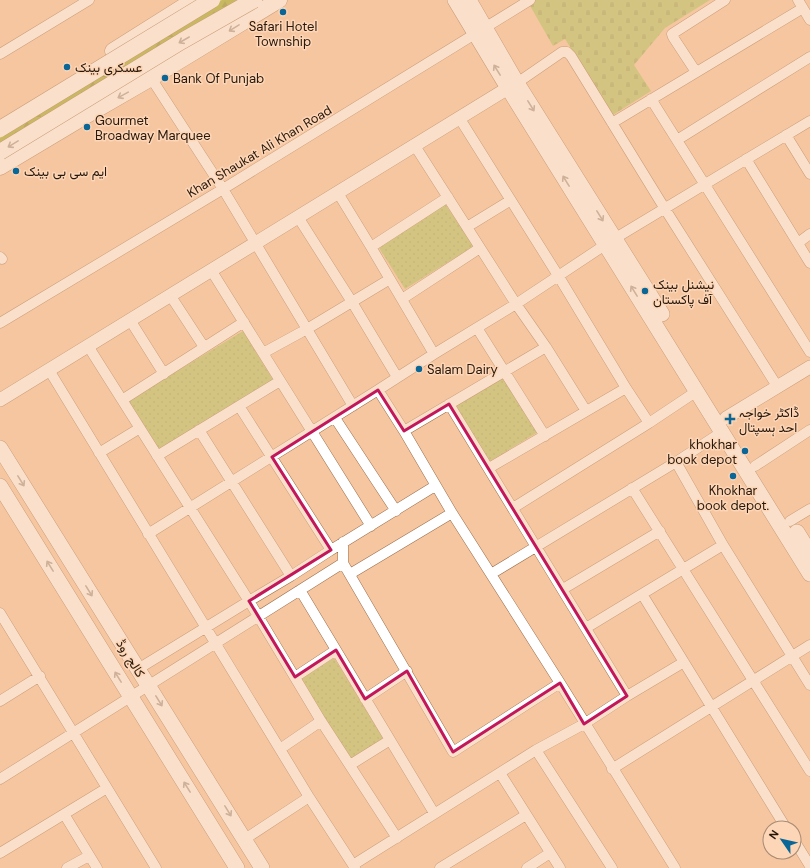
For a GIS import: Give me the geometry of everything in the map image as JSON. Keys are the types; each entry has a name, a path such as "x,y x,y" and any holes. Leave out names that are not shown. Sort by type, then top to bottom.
{"main road":[{"path":"0,129 212,0"},
{"path":"0,152 182,41 254,0"},
{"path":"0,167 152,78 279,0"},
{"path":"455,0 480,31 724,425 810,574"},
{"path":"468,0 480,31"},
{"path":"0,122 188,2"},
{"path":"55,88 49,102 53,112 60,116 82,118"},
{"path":"20,110 33,116 39,123 38,132 32,147"},
{"path":"610,242 697,391 755,466 810,553"},
{"name":"کالج روڈ","path":"0,448 262,868"},
{"name":"کالج روڈ","path":"0,486 237,868"}],"street":[{"path":"0,54 89,0"},
{"name":"Khan Shaukat Ali Khan Road","path":"0,323 223,189 530,0"},
{"path":"696,72 672,34 725,0"},
{"path":"612,123 696,72 801,4 810,20"},
{"path":"0,400 460,119 513,86 562,52 567,52 571,56 664,209 777,386"},
{"path":"677,140 810,57"},
{"path":"152,78 223,189 254,244 353,406"},
{"path":"651,99 810,352"},
{"path":"460,119 649,423"},
{"path":"148,534 559,277 610,242 810,121"},
{"path":"786,135 810,174"},
{"path":"415,146 586,411"},
{"path":"746,159 810,263"},
{"path":"338,193 434,354"},
{"path":"371,247 448,197"},
{"path":"467,227 511,200"},
{"path":"298,217 397,377"},
{"path":"798,243 810,234"},
{"path":"402,299 480,248"},
{"path":"211,270 371,526"},
{"path":"263,353 390,279"},
{"path":"170,295 204,347"},
{"path":"130,320 164,374"},
{"path":"122,400 244,322"},
{"path":"477,328 545,436"},
{"path":"88,346 249,601 321,721 397,838"},
{"path":"404,431 546,347"},
{"path":"491,574 676,462 777,386 810,367"},
{"path":"49,370 309,797 354,866 434,813 536,750 584,724 684,662"},
{"path":"157,456 280,380"},
{"path":"489,468 626,388"},
{"path":"378,390 404,431 435,486 675,868"},
{"path":"513,508 649,423 697,391"},
{"path":"450,404 627,696"},
{"path":"239,406 331,550"},
{"path":"335,418 396,511"},
{"path":"99,453 140,428"},
{"path":"199,430 291,576"},
{"path":"755,466 810,430"},
{"path":"676,462 723,545 810,685"},
{"path":"138,669 435,486"},
{"path":"632,488 810,771"},
{"path":"790,521 810,509"},
{"path":"350,574 452,513"},
{"path":"563,589 660,531"},
{"path":"343,542 343,563 453,752 560,683"},
{"path":"586,628 723,545"},
{"path":"0,779 343,563"},
{"path":"300,590 434,813"},
{"path":"642,594 781,820"},
{"path":"0,613 40,676 73,733 156,868"},
{"path":"612,769 710,706 810,645"},
{"path":"295,677 336,650"},
{"path":"365,699 407,672"},
{"path":"0,701 40,676"},
{"path":"280,749 321,721"},
{"path":"350,765 390,740"},
{"path":"536,750 612,868"},
{"path":"500,773 560,868"},
{"path":"0,853 107,788"},
{"path":"245,839 309,797"},
{"path":"64,814 97,868"},
{"path":"440,868 526,815"},
{"path":"527,868 550,853"},
{"path":"802,853 809,864"},
{"path":"67,868 89,856"}],"highlighted area":[{"path":"378,390 404,431 449,404 627,696 584,724 560,683 453,752 407,671 365,699 336,650 295,677 249,601 331,550 272,457"}],"green space":[{"path":"222,0 248,0 0,152 0,138"},
{"path":"535,0 710,0 665,28 634,65 651,91 613,115 565,39 553,46 529,4"},
{"path":"445,204 474,246 405,289 379,248"},
{"path":"243,331 273,380 158,450 128,401"},
{"path":"502,374 538,432 487,463 452,405"},
{"path":"334,658 384,739 349,760 299,680"}],"place":[{"name":"Safari Hotel Township","path":"283,12"},
{"name":"عسکری بینک","path":"67,67"},
{"name":"Bank Of Punjab","path":"165,78"},
{"name":"Gourmet Broadway Marquee","path":"87,127"},
{"name":"ایم سی بی بینک","path":"16,171"},
{"name":"نیشنل بینک آف پاکستان","path":"645,291"},
{"name":"Salam Dairy","path":"419,369"},
{"name":"ڈاکٹر خواجہ احد ہسپتال","path":"730,419"},
{"name":"khokhar book depot","path":"745,451"},
{"name":"Khokhar book depot.","path":"733,476"}]}
